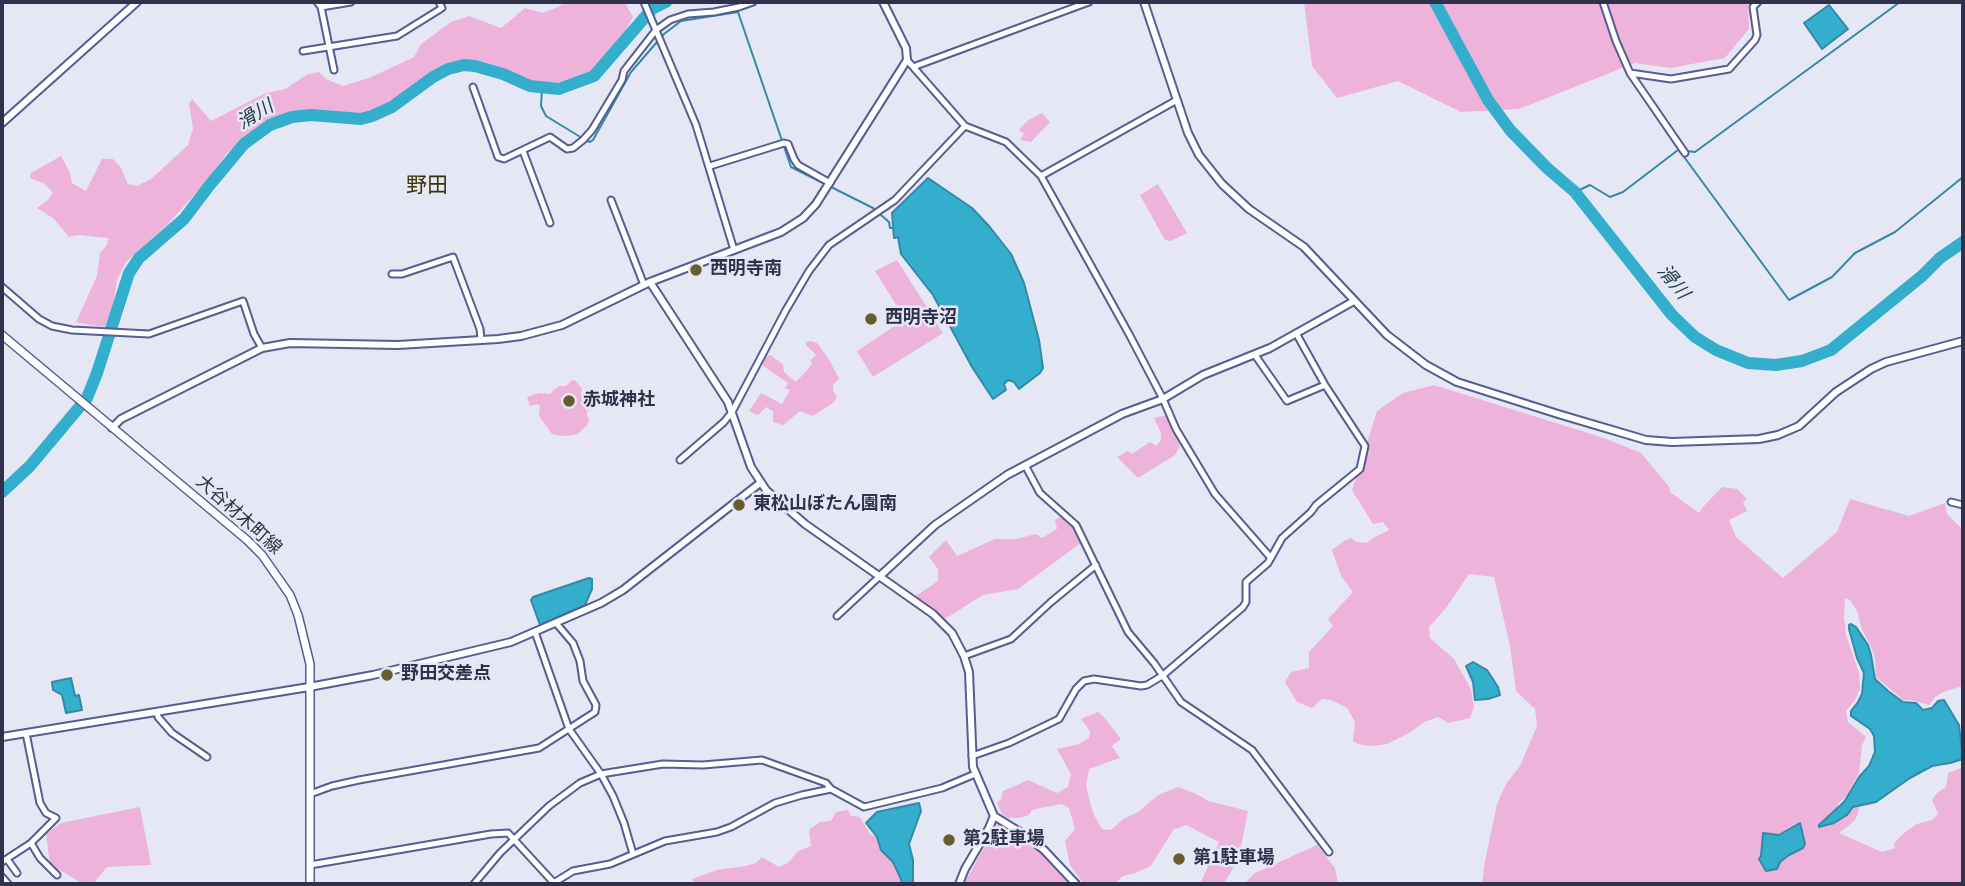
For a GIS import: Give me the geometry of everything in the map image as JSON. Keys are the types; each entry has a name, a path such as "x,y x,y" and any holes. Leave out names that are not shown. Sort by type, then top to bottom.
{"main road":[{"name":"大谷材木町線","path":"2,335 247,540 262,555 290,595 308,655 310,884"}],"street":[{"path":"2,123 136,2"},
{"path":"334,70 319,5 351,2"},
{"path":"303,51 397,36 442,8 439,2"},
{"path":"643,2 689,107 710,166 734,250"},
{"path":"473,88 498,157 504,159 550,137 567,149 573,148 597,122 622,80 624,71 655,28 688,14 752,2"},
{"path":"113,428 121,419 262,348 289,343 398,345 521,336 562,325 647,284 794,225 809,212 830,183 907,60 906,48 883,2"},
{"path":"914,66 1089,2"},
{"path":"1144,2 1188,133 1199,155 1249,209 1304,247 1387,335 1415,357 1457,382 1632,437 1672,442 1759,439 1779,435 1807,421 1836,392 1871,369 1886,362 1963,341"},
{"path":"1603,2 1630,74 1685,153"},
{"path":"1630,74 1671,79 1729,69 1755,40 1757,35 1753,7 1758,2"},
{"path":"907,60 965,126 1006,142 1041,176 1129,334 1176,429 1216,494 1271,558"},
{"path":"1041,176 1177,100"},
{"path":"681,460 732,412 786,310 809,271 829,245 895,200 965,126"},
{"path":"710,166 784,143 788,145 798,165 830,183"},
{"path":"523,150 550,223"},
{"path":"611,200 647,284 722,393 761,483 804,524 933,614 952,633 969,672 975,774 994,816 1044,850 1076,884"},
{"path":"392,274 402,274 453,257 480,329 481,340"},
{"path":"2,286 46,324 57,328 149,334 243,301 254,334 262,348"},
{"path":"837,617 935,525 1007,475 1122,414 1163,398 1203,375 1255,355 1354,301"},
{"path":"972,756 1009,743 1059,719 1076,688 1084,681 1094,679 1141,686 1163,676 1243,607 1246,602 1247,582 1268,564 1282,538 1316,505 1360,470 1365,446 1325,385 1296,333"},
{"path":"1255,355 1287,401 1325,385"},
{"path":"1025,465 1040,494 1076,525 1128,632 1181,702 1252,750 1329,852"},
{"path":"2,737 309,687 511,642 601,603 623,590 761,483"},
{"path":"1951,502 1963,505"},
{"path":"964,656 1011,639 1096,565"},
{"path":"310,794 345,783 539,748 595,712 597,708 583,681 580,661 573,643 556,623"},
{"path":"535,632 569,729 613,796 633,854"},
{"path":"158,712 158,716 172,733 207,757"},
{"path":"17,873 4,860 31,843 56,818 46,813 40,803 26,733"},
{"path":"474,884 513,840 557,800 580,783 601,774 663,764 703,765 762,760 826,783 831,789 859,805 868,806 942,788 975,774"},
{"path":"310,865 508,833 553,883 573,870 610,864 665,841 717,832 775,803 802,794 831,789"},
{"path":"959,884 994,816"},
{"path":"31,843 40,858 57,875"},
{"path":"2,877 8,884"}],"shaded area":[{"path":"564,2 627,2 633,17 621,39 591,71 560,83 539,83 491,66 455,62 444,64 383,107 363,115 297,111 260,127 226,154 212,175 168,224 126,262 117,280 108,327 76,322 97,276 100,253 107,245 108,238 78,235 69,237 53,218 37,208 53,193 45,184 30,178 31,173 61,156 72,183 86,191 102,159 113,159 120,166 128,184 137,186 151,179 188,145 193,129 189,104 192,99 211,121 266,93 285,89 308,74 319,72 326,79 343,86 369,78 414,57 421,44 451,22 469,16 501,28 525,8 543,13"},
{"path":"1304,2 1748,2 1749,29 1725,58 1670,68 1635,63 1519,109 1461,112 1398,81 1337,98 1312,66"},
{"path":"1042,113 1050,122 1031,142 1020,140 1024,134 1019,130 1027,121"},
{"path":"1158,184 1187,233 1171,241 1165,240 1140,195"},
{"path":"897,260 943,333 873,377 857,351 905,319 875,271"},
{"path":"806,342 817,343 839,379 833,385 837,397 833,403 813,416 800,411 783,425 773,422 773,411 766,407 758,415 749,411 761,393 782,404 790,390 785,388 788,383 762,365 765,357 770,355 783,364 784,372 796,382 809,368 812,363 810,361 816,355 806,345"},
{"path":"572,380 582,389 581,393 591,407 587,412 588,424 578,434 552,434 539,416 540,406 530,406 527,397 539,393 550,394"},
{"path":"1434,385 1604,438 1641,453 1670,488 1670,492 1699,513 1722,487 1737,489 1747,499 1743,502 1747,511 1729,520 1736,537 1783,578 1837,532 1850,499 1909,516 1945,503 1947,514 1963,530 1963,686 1943,692 1929,705 1903,700 1876,677 1875,658 1870,644 1862,630 1857,611 1850,600 1845,598 1846,635 1859,673 1860,689 1846,711 1848,722 1866,737 1862,745 1859,773 1846,796 1838,804 1838,821 1859,807 1854,821 1839,833 1882,852 1895,848 1894,843 1905,832 1917,824 1932,820 1938,814 1932,800 1946,787 1948,773 1961,768 1963,884 1482,884 1497,804 1506,784 1520,766 1537,726 1535,709 1516,691 1510,646 1494,577 1469,574 1446,608 1429,627 1430,638 1454,659 1471,689 1474,707 1470,718 1448,723 1438,717 1424,722 1387,744 1358,744 1353,741 1355,722 1347,708 1331,700 1322,699 1312,708 1297,702 1285,682 1291,672 1309,668 1309,652 1333,626 1328,619 1353,592 1341,576 1332,550 1351,538 1356,542 1367,543 1389,530 1383,522 1373,524 1352,490 1377,411 1403,393"},
{"path":"1167,415 1180,446 1175,455 1138,478 1117,457 1128,451 1132,454 1150,442 1156,446 1161,440 1161,433 1154,418"},
{"path":"1061,516 1071,523 1081,543 1018,589 983,595 945,619 916,596 938,581 938,569 929,557 946,540 957,556 995,539 1016,539 1036,534 1042,538 1057,529 1055,520"},
{"path":"1098,712 1121,739 1112,746 1120,758 1089,769 1086,785 1094,815 1102,829 1111,830 1158,795 1178,787 1209,801 1248,811 1239,857 1224,884 1200,884 1219,842 1186,825 1173,830 1151,866 1123,876 1114,884 1084,884 1070,865 1065,841 1075,829 1069,808 1062,804 1040,808 1019,818 1008,818 1002,814 997,803 1003,791 1028,780 1057,793 1068,787 1071,774 1057,749 1079,744 1089,738 1090,731 1081,719"},
{"path":"140,807 151,865 107,867 93,884 83,884 50,864 46,834 61,823"},
{"path":"848,810 851,816 860,817 870,834 877,837 881,850 893,862 902,884 694,884 692,879 717,870 756,863 762,857 779,867 788,863 798,851 811,846 809,830 820,822 831,821 836,812"},
{"path":"999,823 1050,859 1072,884 964,884"},
{"path":"1317,845 1335,868 1338,884 1244,884 1255,873"}],"water":[{"path":"1829,5 1848,29 1822,49 1804,23"},
{"name":"西明寺沼","path":"928,178 972,208 989,226 1011,254 1024,283 1039,340 1043,368 1019,389 1014,382 1008,380 1004,384 1006,390 993,399 972,367 933,295 901,254 898,237 894,238 892,213"},
{"path":"592,579 592,589 585,605 540,625 531,600 533,597"},
{"path":"1851,624 1868,645 1875,679 1888,691 1903,702 1916,703 1923,710 1944,700 1959,725 1963,759 1932,766 1876,802 1853,807 1847,815 1834,823 1819,827 1844,802 1869,766 1875,752 1874,736 1870,729 1851,716 1851,711 1862,694 1864,673 1849,629"},
{"path":"1473,662 1487,670 1500,695 1475,700 1473,682 1466,666"},
{"path":"71,678 82,710 66,713 62,695 53,690 52,682"},
{"path":"919,803 921,811 909,844 913,860 913,884 902,884 893,862 881,850 877,837 866,823 877,812"},
{"path":"1800,823 1805,844 1803,848 1780,862 1777,869 1766,871 1759,859 1763,833 1779,835"}],"waterway":[{"name":"滑川","path":"2,492 30,466 87,398 129,273 139,258 184,219 244,144 270,125 292,117 311,115 361,119 372,116 392,107 433,77 464,65 503,74 530,86 559,89 594,76 652,9 666,2"},
{"name":"滑川","path":"1435,2 1488,100 1510,130 1575,192 1672,315 1695,337 1716,350 1748,363 1776,365 1802,361 1831,350 1922,276 1940,258 1963,242"},
{"path":"1687,151 1695,152 1900,2"},
{"path":"587,141 593,140 631,72 664,34 681,21 738,12 791,167 873,208 889,222 890,228 893,228"},
{"path":"542,88 541,106 546,116 582,138"},
{"path":"1575,192 1590,185 1610,197 1623,192 1678,150"},
{"path":"1679,150 1789,300 1832,277 1855,253 1895,232 1963,177"}],"place":[{"name":"西明寺南","path":"696,270"},
{"name":"西明寺沼","path":"871,319"},
{"name":"赤城神社","path":"569,401"},
{"name":"東松山ぼたん園南","path":"739,505"},
{"name":"野田交差点","path":"387,675"},
{"name":"第2駐車場","path":"949,840"},
{"name":"第1駐車場","path":"1179,859"}],"district":[{"name":"野田","path":"427,187"}]}
